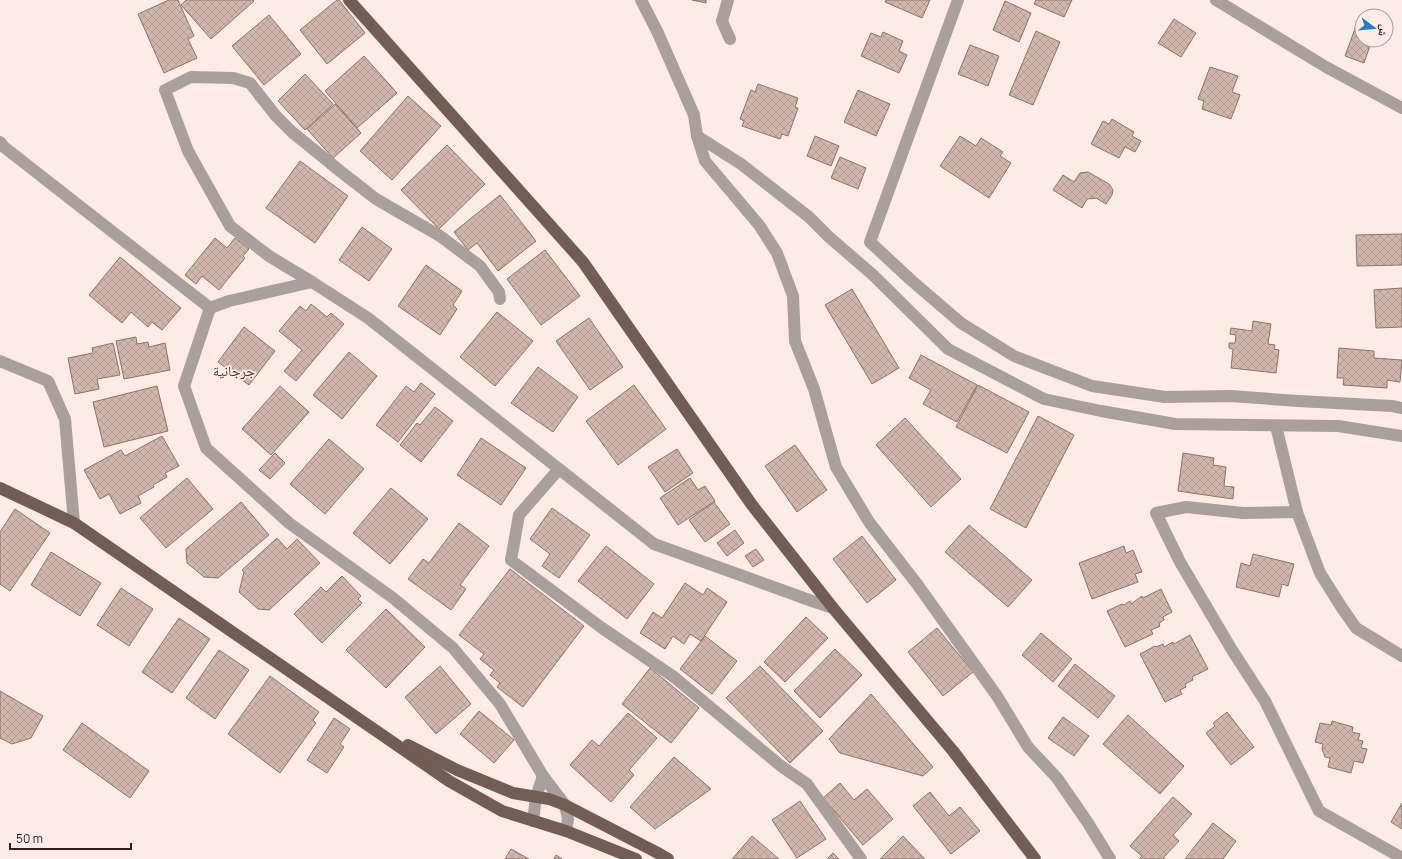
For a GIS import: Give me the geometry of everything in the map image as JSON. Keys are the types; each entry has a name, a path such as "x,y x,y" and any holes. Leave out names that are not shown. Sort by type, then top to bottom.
{"main road":[{"path":"349,0 583,262 752,505 833,608 953,752 1035,859"},
{"path":"0,488 74,523 449,781 502,811 566,831 636,859"},
{"path":"366,724 457,770 513,793 536,797 565,805 668,859"}],"street":[{"path":"641,0 657,31 694,115 697,136 705,161 759,225 777,253 793,296 795,342 814,389 836,467 869,522 997,696 1028,747 1057,778 1088,823 1110,859"},
{"path":"728,0 722,21 730,39"},
{"path":"958,0 870,242 912,282 961,323 1014,356 1092,386 1165,397 1231,396 1392,406 1402,408"},
{"path":"1216,0 1326,67 1402,108"},
{"path":"500,299 499,292 480,266 440,236 376,199 340,171 292,132 276,116 250,83 233,78 191,77 165,90 188,151 230,226 269,256 368,318 654,544 833,608"},
{"path":"697,136 741,164 809,217 873,276 948,349 1044,399 1175,424 1338,426 1402,436"},
{"path":"0,142 4,147 210,308"},
{"path":"210,308 229,301 312,282"},
{"path":"210,308 184,386 206,448 289,523 393,598 453,648 500,704 543,776 565,805 568,818 566,831"},
{"path":"0,361 48,381 65,419 74,523"},
{"path":"1276,426 1297,512 1320,573 1356,628 1402,656"},
{"path":"559,469 519,515 511,560 602,628 674,677 781,766 807,784 861,859"},
{"path":"1297,512 1243,513 1186,507 1156,513 1180,562 1232,650 1265,701 1319,810 1402,858"},
{"path":"533,821 536,797 543,776"}],"building":[{"path":"169,0 178,0 194,36 188,39 197,58 164,73 138,14"},
{"path":"186,0 254,1 211,39 181,5"},
{"path":"337,0 339,0 365,33 327,64 300,30"},
{"path":"692,0 706,0 706,3"},
{"path":"886,0 930,0 922,18 885,2"},
{"path":"1036,0 1072,0 1064,17 1034,4"},
{"path":"1005,1 1031,13 1019,42 993,30"},
{"path":"269,15 301,54 264,85 232,46"},
{"path":"1174,19 1196,33 1181,57 1158,43"},
{"path":"1036,31 1060,42 1033,105 1009,95"},
{"path":"1354,31 1354,48 1369,48 1364,63 1345,56"},
{"path":"883,32 903,41 899,51 907,55 899,73 861,56 871,33 881,37"},
{"path":"970,45 999,56 988,86 958,74"},
{"path":"364,56 397,93 357,128 325,91"},
{"path":"1210,67 1238,76 1232,92 1240,95 1231,119 1202,109 1204,101 1198,99"},
{"path":"305,74 333,104 305,130 278,101"},
{"path":"758,84 798,98 795,107 798,108 788,136 782,134 780,139 742,126 744,121 740,119 751,90 755,92"},
{"path":"858,90 890,104 876,136 844,122"},
{"path":"408,96 441,126 392,180 360,151"},
{"path":"335,104 361,133 333,158 307,129"},
{"path":"1112,119 1134,132 1132,136 1141,141 1135,152 1125,147 1119,158 1091,144 1103,121 1109,124"},
{"path":"815,136 839,146 831,166 807,156"},
{"path":"960,136 976,146 981,138 1003,152 1000,156 1011,163 989,198 940,166"},
{"path":"447,145 485,184 439,229 401,190"},
{"path":"840,157 866,168 858,189 831,178"},
{"path":"300,161 348,196 315,243 266,208"},
{"path":"1088,172 1109,184 1113,190 1112,195 1106,204 1096,198 1087,199 1082,208 1053,190 1063,175 1074,182 1080,173"},
{"path":"500,195 536,241 498,271 477,243 468,250 454,232"},
{"path":"362,227 392,249 369,281 339,260"},
{"path":"1402,234 1402,265 1357,266 1356,235"},
{"path":"215,238 227,248 235,238 249,249 243,256 245,258 219,290 202,276 196,284 185,275"},
{"path":"545,250 580,296 541,325 507,279"},
{"path":"120,257 181,308 162,330 152,322 148,327 131,312 122,323 89,295"},
{"path":"426,265 462,291 453,305 457,309 440,335 398,306"},
{"path":"1402,288 1402,327 1376,328 1374,290"},
{"path":"852,289 899,368 872,384 825,305"},
{"path":"311,304 327,317 331,313 344,324 296,381 284,371 302,350 279,331 300,306 306,311"},
{"path":"497,312 533,341 495,386 460,357"},
{"path":"589,318 623,367 590,390 556,341"},
{"path":"1253,321 1271,324 1268,344 1275,345 1274,349 1279,350 1276,373 1231,368 1233,349 1229,348 1229,343 1235,343 1236,335 1230,334 1231,328 1252,331"},
{"path":"244,327 275,351 249,385 218,362"},
{"path":"136,337 137,344 148,342 149,347 165,343 170,370 124,379 116,341"},
{"path":"113,343 120,375 97,379 99,389 75,394 68,358 93,353 92,348"},
{"path":"1339,348 1374,351 1374,358 1402,360 1400,382 1387,380 1387,388 1343,385 1344,378 1337,378"},
{"path":"349,352 377,376 342,419 313,395"},
{"path":"921,355 977,385 957,422 923,404 931,390 909,378"},
{"path":"538,367 578,397 553,432 511,403"},
{"path":"421,383 435,394 398,442 376,425 406,386 414,392"},
{"path":"634,385 666,429 618,465 586,421"},
{"path":"978,385 1029,412 1007,453 956,427"},
{"path":"157,386 168,431 104,447 93,402"},
{"path":"280,386 309,412 271,455 242,429"},
{"path":"435,407 453,421 421,462 400,445 417,423 420,425"},
{"path":"1038,416 1074,435 1026,528 990,509"},
{"path":"905,418 961,479 931,507 876,445"},
{"path":"162,436 179,466 165,473 167,477 153,485 154,487 138,496 141,503 120,514 109,494 100,499 84,470 121,450 125,456"},
{"path":"481,438 526,468 501,505 457,475"},
{"path":"329,439 364,469 325,514 290,484"},
{"path":"795,445 827,490 797,512 765,466"},
{"path":"677,449 693,473 665,492 648,467"},
{"path":"275,453 285,463 270,479 259,470"},
{"path":"1183,453 1214,458 1213,465 1226,467 1224,486 1234,487 1233,499 1178,491"},
{"path":"187,478 213,509 166,548 140,518"},
{"path":"690,478 698,490 705,486 715,501 678,525 660,498"},
{"path":"391,488 428,519 390,564 353,533"},
{"path":"241,502 269,535 218,578 204,577 187,563 186,549"},
{"path":"714,502 730,524 705,542 689,520"},
{"path":"552,508 590,535 559,578 542,566 550,554 530,539"},
{"path":"15,509 50,533 10,591 0,584 0,532"},
{"path":"459,523 489,546 460,585 466,589 451,610 408,579 423,559 429,563"},
{"path":"969,525 1032,580 1008,607 945,552"},
{"path":"735,530 744,543 727,556 717,543"},
{"path":"862,536 896,580 867,603 833,559"},
{"path":"277,538 287,549 297,539 320,563 269,610 258,609 239,592 244,572 242,570"},
{"path":"606,546 654,584 627,619 578,581"},
{"path":"1124,546 1126,553 1133,550 1142,572 1135,574 1138,582 1092,599 1079,563"},
{"path":"756,549 764,560 753,567 745,556"},
{"path":"51,552 101,583 80,616 31,585"},
{"path":"1253,554 1294,564 1288,586 1282,584 1279,597 1236,587 1241,563 1250,566"},
{"path":"510,569 584,626 523,707 497,687 500,683 490,675 494,670 480,659 484,654 459,635"},
{"path":"342,576 361,596 358,599 362,603 322,643 294,614 321,587 326,592"},
{"path":"685,583 703,595 707,588 727,602 701,641 690,634 684,644 673,636 665,649 640,633 653,612 662,618"},
{"path":"121,588 153,609 129,646 97,625"},
{"path":"1161,589 1172,612 1163,617 1164,620 1159,623 1160,626 1151,630 1153,634 1125,647 1107,611 1122,604 1124,605 1130,601 1131,604 1142,596 1143,598"},
{"path":"386,609 425,647 386,688 346,650"},
{"path":"806,617 828,638 785,682 764,662"},
{"path":"179,618 210,639 172,693 142,672"},
{"path":"937,628 973,672 943,696 908,652"},
{"path":"1041,633 1072,659 1053,682 1022,655"},
{"path":"1190,635 1208,669 1192,677 1193,680 1185,684 1186,687 1180,690 1182,694 1165,702 1140,654 1155,646 1156,647 1163,644 1164,647 1173,642 1174,644"},
{"path":"705,636 737,661 712,694 680,669"},
{"path":"835,649 862,675 820,718 794,691"},
{"path":"219,650 249,670 215,719 186,698"},
{"path":"1075,664 1115,696 1098,718 1058,686"},
{"path":"440,666 471,704 436,734 405,697"},
{"path":"760,666 823,731 790,763 726,698"},
{"path":"650,668 699,708 671,743 622,704"},
{"path":"270,676 319,712 313,720 316,723 280,773 228,734"},
{"path":"0,691 43,716 31,738 12,744 0,738"},
{"path":"871,694 933,767 923,776 840,753 829,739"},
{"path":"479,711 514,740 494,763 460,734"},
{"path":"1227,712 1254,747 1231,765 1206,733 1215,726 1213,723"},
{"path":"628,713 657,738 629,770 634,775 611,802 570,765 592,740 599,746"},
{"path":"1128,715 1184,766 1160,794 1103,744"},
{"path":"1063,717 1089,736 1074,756 1048,738"},
{"path":"334,718 350,729 340,744 344,747 327,773 307,760"},
{"path":"1332,721 1353,727 1352,732 1360,734 1358,740 1363,741 1361,748 1367,749 1363,763 1354,761 1351,773 1328,767 1330,758 1325,757 1322,749 1323,744 1315,742 1320,723 1331,725"},
{"path":"82,723 149,771 130,798 63,750"},
{"path":"674,757 711,789 655,829 630,807"},
{"path":"840,783 854,800 867,789 893,819 863,845 823,798"},
{"path":"930,792 949,816 960,807 980,831 951,854 913,806"},
{"path":"1173,797 1192,814 1173,835 1179,841 1163,858 1165,859 1139,859 1142,856 1130,846"},
{"path":"800,801 826,839 797,858 772,820"},
{"path":"1402,803 1402,829 1391,822"},
{"path":"1213,823 1236,841 1223,859 1185,859"},
{"path":"752,836 779,859 732,859"},
{"path":"903,836 925,859 880,859"},
{"path":"511,849 529,859 505,859"},
{"path":"833,853 839,859 827,859"},
{"path":"556,855 562,859 554,859"}],"district":[{"name":"جرجانية","path":"234,371"}]}
